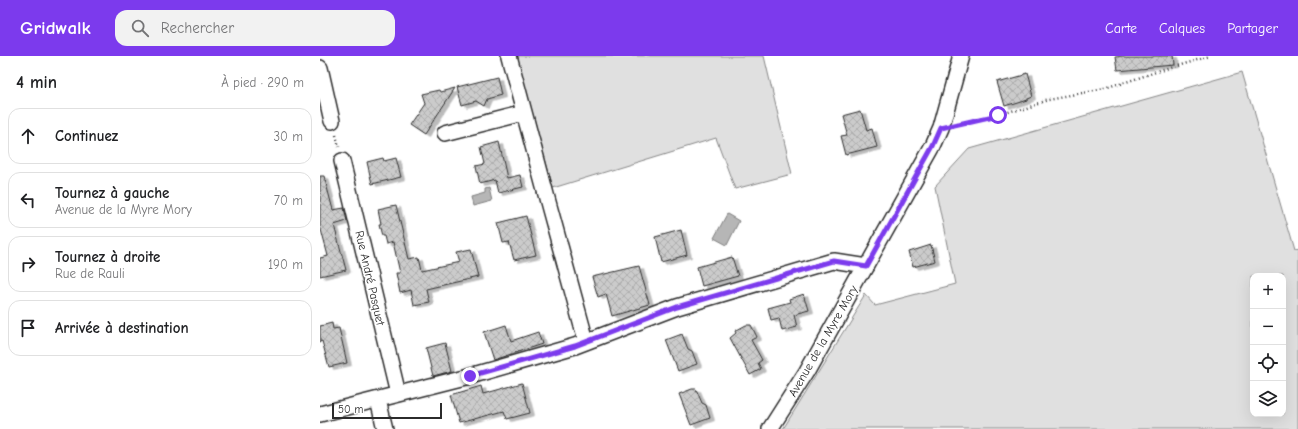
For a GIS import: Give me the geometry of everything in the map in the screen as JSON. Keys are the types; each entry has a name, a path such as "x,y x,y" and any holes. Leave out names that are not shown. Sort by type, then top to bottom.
{"street":[{"path":"509,56 586,341"},
{"name":"Avenue de la Myre Mory","path":"770,429 807,371 933,146 941,128 961,56"},
{"path":"320,68 332,121"},
{"path":"445,133 524,113"},
{"name":"Rue André Pasquet","path":"342,161 398,394"},
{"path":"320,414 470,376 586,341 677,307 834,261 866,266"},
{"path":"378,400 385,429"}],"path":[{"path":"941,128 998,115 1049,99 1106,89 1159,71 1211,56"},
{"path":"332,121 342,161"}],"shaded area":[{"path":"517,56 764,56 792,174 735,189 716,138 553,188"},
{"path":"1242,72 1294,251 1298,250 1298,429 783,429 866,295 875,305 955,284 935,186 969,149"},
{"path":"489,188 492,201 473,206 471,197 485,193 485,189"},
{"path":"727,214 739,221 727,245 714,238"}],"building":[{"path":"1172,56 1173,65 1117,70 1115,57"},
{"path":"1025,74 1031,96 1004,106 997,82"},
{"path":"497,77 501,95 487,99 484,106 476,101 462,105 457,87"},
{"path":"455,88 424,135 409,125 424,103 421,94 439,90 440,92"},
{"path":"860,109 866,130 872,128 877,147 846,155 841,136 847,135 841,114"},
{"path":"499,142 507,178 520,175 523,187 498,193 495,180 480,184 476,166 485,164 481,147"},
{"path":"383,158 384,161 396,158 401,177 372,184 367,162"},
{"path":"320,176 324,176 333,210 344,208 347,221 334,225 346,270 320,276 320,258 328,256 320,226"},
{"path":"396,205 409,259 419,257 422,270 459,262 456,252 471,249 478,277 426,289 429,302 414,305 411,290 400,293 396,273 400,273 393,242 386,244 384,236 382,236 379,224 381,224 378,209"},
{"path":"526,216 536,255 514,260 509,242 503,243 498,223"},
{"path":"681,230 687,255 661,262 655,237"},
{"path":"931,245 935,261 913,267 909,252"},
{"path":"732,257 738,276 702,286 697,267"},
{"path":"639,266 650,305 612,316 606,294 598,297 592,277"},
{"path":"804,294 809,311 794,315 797,327 782,331 779,318 771,320 768,308 790,302 789,299"},
{"path":"332,323 333,329 339,328 347,363 329,367 322,341 320,342 320,326"},
{"path":"506,325 511,341 538,332 542,344 493,360 484,332"},
{"path":"746,325 751,325 757,337 751,340 762,360 758,363 761,369 750,375 730,338 736,333 735,331"},
{"path":"682,334 688,349 692,351 697,364 678,371 666,340"},
{"path":"445,343 452,371 433,376 426,348"},
{"path":"522,383 530,413 507,419 504,411 459,423 451,395 481,386 483,394"},
{"path":"696,389 702,403 706,405 710,418 691,425 679,394"}],"route":[{"path":"470,376 575,346 677,307 834,261 866,266 933,146 941,128 998,115"}]}
